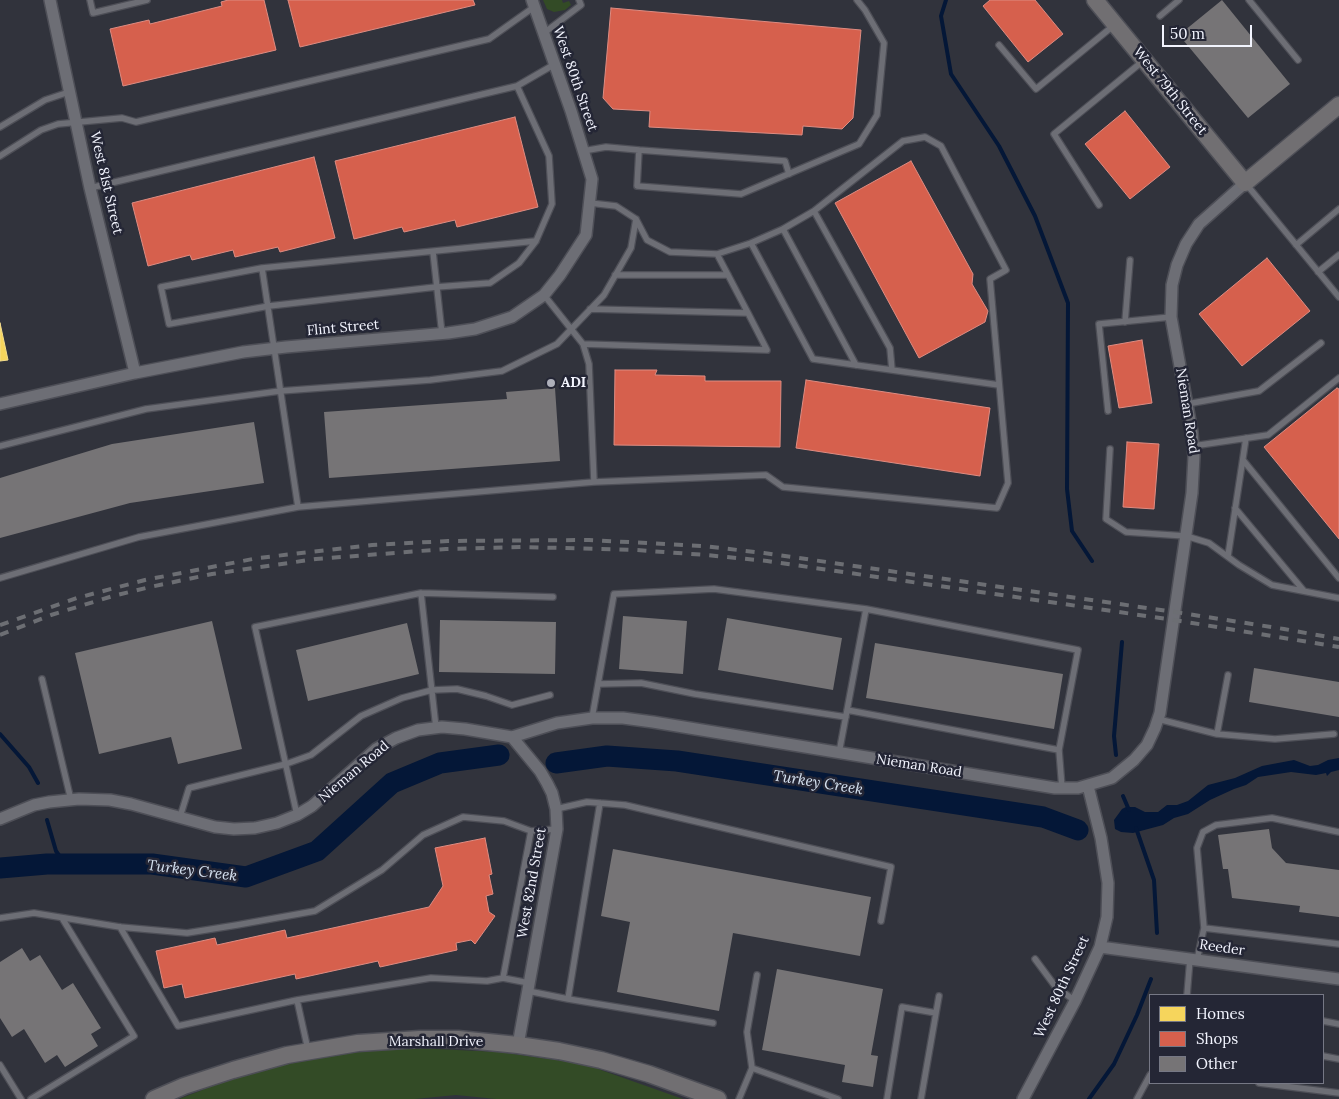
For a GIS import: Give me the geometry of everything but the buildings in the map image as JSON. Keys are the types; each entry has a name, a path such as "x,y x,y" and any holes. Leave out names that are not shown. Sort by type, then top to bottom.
{"street":[{"name":"West 81st Street","path":"50,0 90,188 135,373"},
{"name":"West 79th Street","path":"1099,1 1115,24 1245,183"},
{"name":"West 80th Street","path":"533,4 572,111 588,169"},
{"name":"Nieman Road","path":"0,818 34,805 49,802 79,799 110,800 215,827 234,829 255,828 277,823 297,815 312,806 359,764 386,743 418,730 436,728 465,729 512,737 557,723 592,718 623,718 653,722 1055,788 1078,788 1112,778 1130,764 1147,745 1156,728 1192,493 1193,446 1171,317 1172,285 1177,265 1186,244 1200,224 1245,183 1339,105"},
{"name":"Flint Street","path":"0,404 135,373 242,352 442,334 475,329 512,317 544,295 586,236 592,179 588,169"},
{"name":"West 82nd Street","path":"512,737 543,777 552,793 556,809 557,829 518,1045"},
{"name":"West 80th Street","path":"1024,1099 1075,1001 1100,947 1107,916 1108,883 1088,786"},
{"name":"Reeder","path":"1100,947 1339,979"},
{"name":"Marshall Drive","path":"154,1099 184,1086 287,1055 358,1044 420,1039 458,1039 559,1051 601,1060 649,1074 718,1099"}],"lane":[{"path":"90,0 93,13 147,0"},
{"path":"544,33 580,3 587,0"},
{"path":"639,150 637,186 741,194 859,144 877,115 884,43 857,0"},
{"path":"1160,16 1179,0"},
{"path":"1249,0 1298,60"},
{"path":"0,156 41,130 58,124 122,118 136,122 489,39 533,4"},
{"path":"999,45 1036,90 1115,24"},
{"path":"1099,205 1054,134 1145,60"},
{"path":"90,188 517,86 555,64"},
{"path":"517,86 549,156 552,204 536,240 519,262 490,283 436,287 269,306 169,324 161,287 262,268 536,240"},
{"path":"0,127 45,100 70,92"},
{"path":"0,578 139,537 298,506 594,482 766,475 783,488 997,508 1008,484 990,279 1006,270 941,146 925,137 903,141 814,211 783,229 750,244 717,254 670,252 647,240 636,219 616,206 589,203"},
{"path":"583,151 606,147 785,161 789,174"},
{"path":"1245,183 1339,297"},
{"path":"1296,245 1339,209"},
{"path":"814,211 890,348 892,370"},
{"path":"0,446 146,409 280,391 430,380 502,371 557,344 604,295 631,248 636,219"},
{"path":"783,229 856,365"},
{"path":"750,244 813,359 999,385"},
{"path":"433,252 442,334"},
{"path":"583,344 767,350 717,254"},
{"path":"1318,272 1339,255"},
{"path":"1125,322 1130,260"},
{"path":"262,268 298,506"},
{"path":"615,275 728,274"},
{"path":"544,295 583,344 589,364 594,482"},
{"path":"590,309 748,313"},
{"path":"1108,411 1099,324 1171,317"},
{"path":"1187,404 1259,391 1321,343"},
{"path":"1193,446 1268,434 1339,378"},
{"path":"1228,556 1246,438"},
{"path":"1110,449 1106,519 1126,532 1186,536 1209,543 1272,585 1339,598"},
{"path":"1242,460 1339,578"},
{"path":"1235,508 1305,591"},
{"path":"592,718 614,594 714,589 866,609 1078,650 1059,750 1062,788"},
{"path":"421,593 436,728"},
{"path":"297,815 255,627 421,593 553,597"},
{"path":"839,753 866,609"},
{"path":"1217,734 1228,675"},
{"path":"42,679 71,800"},
{"path":"598,684 641,683 695,694 846,717"},
{"path":"180,818 189,788 286,764 311,755 361,716 402,698 432,690 457,689 512,705 550,695"},
{"path":"847,710 1059,750"},
{"path":"1158,719 1217,734 1275,740 1334,734"},
{"path":"556,809 588,802 625,805 891,867 882,921"},
{"path":"568,999 600,803"},
{"path":"0,918 34,913 120,927 187,932 238,925 315,911 382,870 423,835 463,817 504,821 531,831 557,829"},
{"path":"1187,994 1193,959 1204,928 1197,848 1203,832 1216,824 1272,818 1339,832"},
{"path":"503,978 531,831"},
{"path":"31,1099 134,1036 62,918"},
{"path":"120,927 178,1026 297,1000 431,978 487,981 503,978 568,999 713,1023"},
{"path":"1204,928 1339,944"},
{"path":"1035,960 1055,986 1075,1001"},
{"path":"739,1099 752,1068 747,1032 757,975"},
{"path":"921,1099 939,996"},
{"path":"297,1000 308,1051"},
{"path":"887,1099 902,1007 936,1013"},
{"path":"1324,1021 1339,1024"},
{"path":"1324,1056 1339,1058"},
{"path":"0,1065 21,1099"},
{"path":"752,1068 838,1099"},
{"path":"1137,1099 1149,1076"},
{"path":"1267,1084 1339,1093"}],"green space":[{"path":"543,0 562,0 563,3 569,1 571,5 565,10 554,12 547,9"},
{"path":"415,1048 499,1052 584,1064 683,1099 496,1099 456,1095 415,1099 179,1099 254,1070 346,1053"}],"water":[{"path":"1339,758 1339,770 1331,772 1327,776 1326,773 1316,775 1291,772 1258,777 1246,785 1210,800 1188,814 1174,818 1163,825 1133,833 1121,832 1115,829 1114,820 1122,809 1126,807 1135,807 1145,812 1158,812 1167,805 1177,805 1188,801 1208,785 1235,778 1262,766 1294,760 1310,766"}],"waterway":[{"path":"946,0 941,16 951,74 999,146 1035,216 1068,303 1067,489 1072,531 1092,561"},
{"path":"1116,755 1114,736 1122,642"},
{"path":"0,734 29,767 38,783"},
{"name":"Turkey Creek","path":"0,868 47,864 152,864 246,877 317,851 392,783 440,763 499,755"},
{"name":"Turkey Creek","path":"556,763 607,756 677,761 1043,817 1078,830"},
{"path":"1123,796 1129,810"},
{"path":"47,820 56,851 65,864"},
{"path":"1136,828 1154,880 1157,933"},
{"path":"1089,1099 1114,1064 1137,1015 1151,979"}],"railway":[{"path":"0,625 77,598 145,580 258,558 372,545 448,541 589,540 703,546 764,553 1175,612 1339,639"},
{"path":"0,635 51,615 113,596 212,574 316,559 446,549 524,547 636,550 767,561 1174,620 1339,647"}],"place":[{"name":"ADI","path":"551,383"}]}
